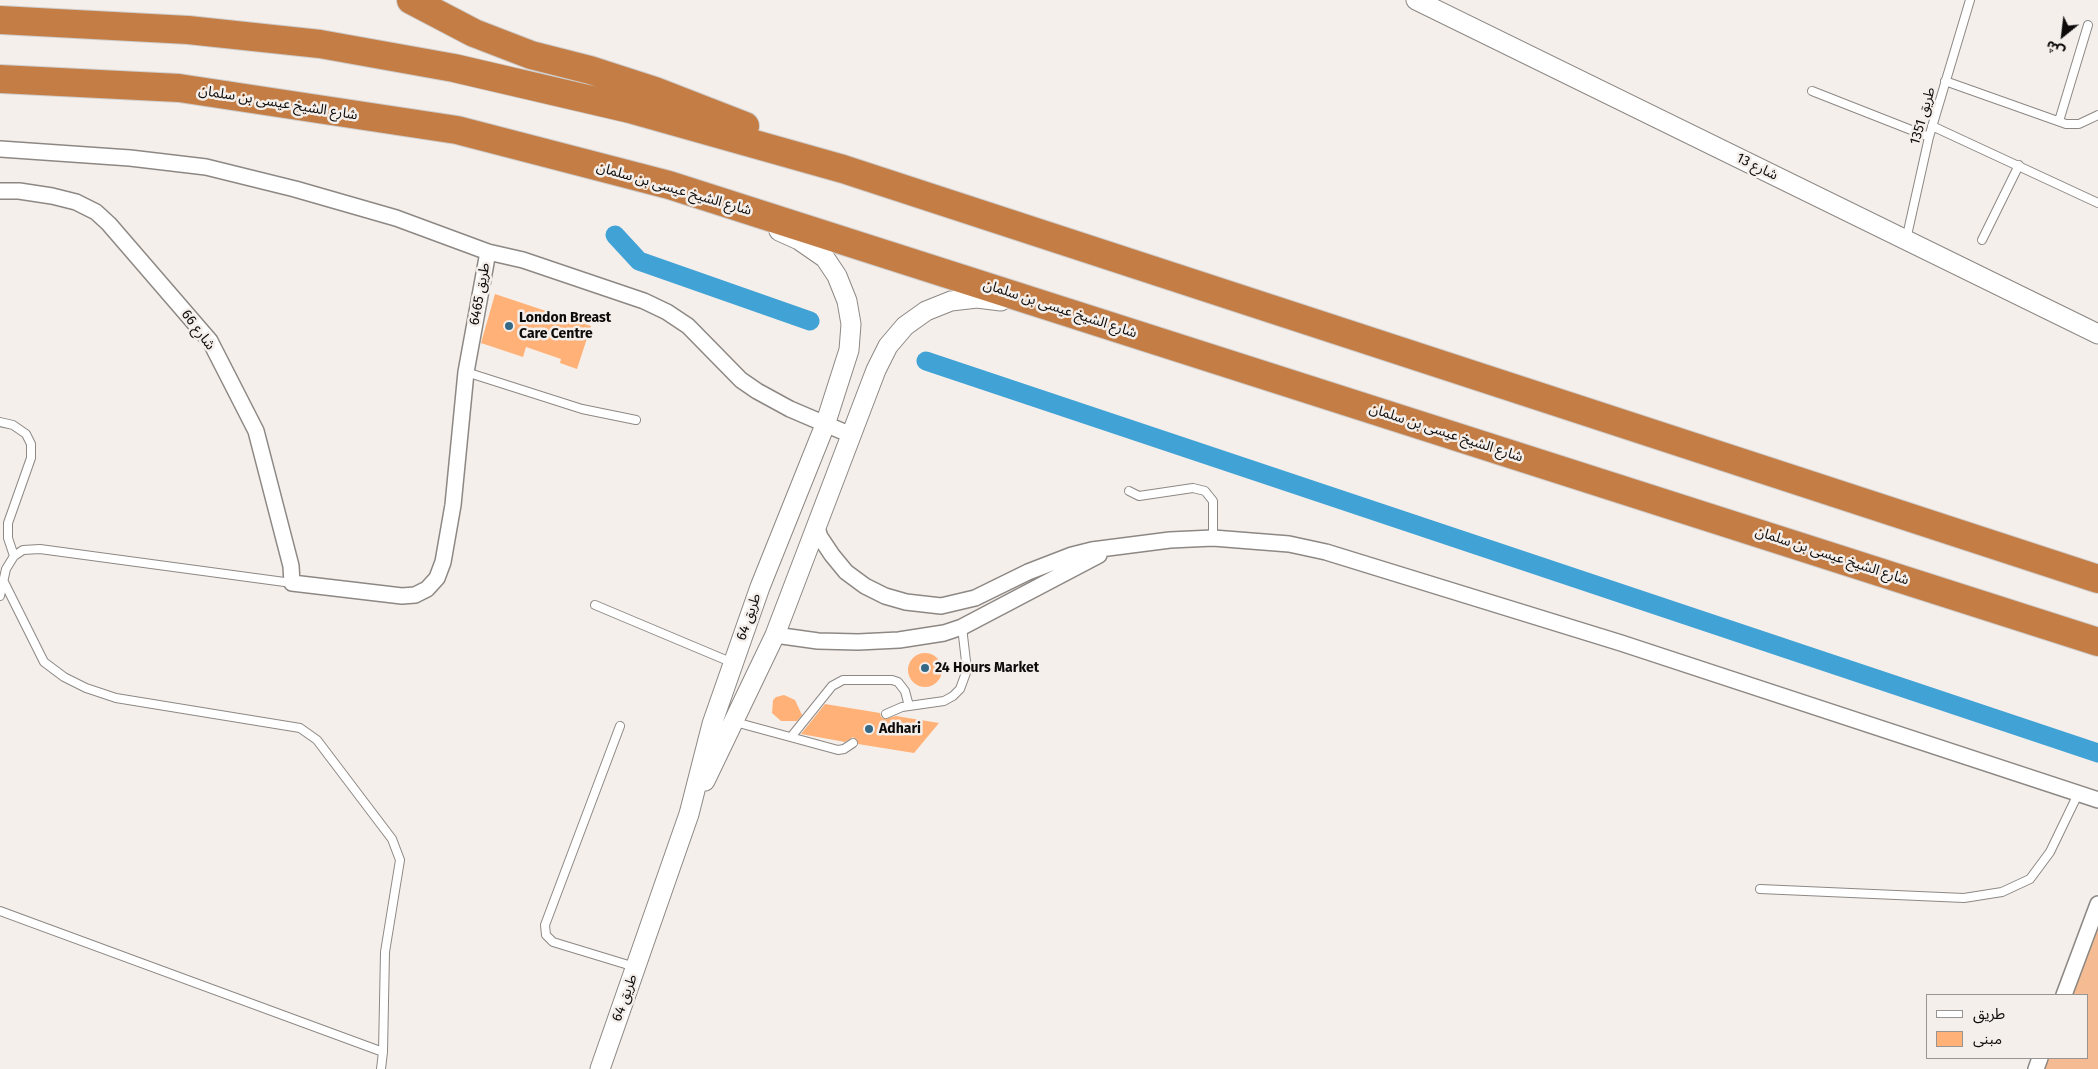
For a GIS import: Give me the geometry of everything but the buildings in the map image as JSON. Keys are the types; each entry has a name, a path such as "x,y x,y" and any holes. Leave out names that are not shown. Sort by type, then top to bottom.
{"highway":[{"path":"411,0 474,33 531,55 590,70 664,94 781,141 843,170"},
{"path":"0,20 188,30 329,46 454,68 630,109 843,170 2098,579"},
{"name":"شارع الشيخ عيسى بن سلمان","path":"0,79 180,88 457,130 669,185 1065,310 2098,642"}],"street":[{"name":"شارع 13","path":"1416,0 2098,334"},
{"path":"0,149 130,158 206,167 295,189 396,218 488,252"},
{"name":"طريق 64","path":"600,1069 689,814 712,724 733,663 760,587 825,425 850,350 851,324 847,301 837,276 825,258 799,240 669,185"},
{"name":"شارع 66","path":"0,191 20,191 52,196 76,202 96,212 109,224 210,341 256,431 291,566 292,583"},
{"name":"طريق 6465","path":"292,583 402,596 415,595 427,589 437,578 443,562 453,505 466,372 488,252 523,260 625,294 667,312 688,326 741,380 773,401 851,435"},
{"name":"طريق 64","path":"689,814 735,722 775,635 876,370 888,346 905,326 926,311 951,301 977,298 1065,310"},
{"path":"816,525 820,537 832,555 846,572 865,586 886,596 906,602 941,606 975,598 1028,572 1072,555 1111,548 1170,540 1213,538 1289,544 1326,552 1630,646 2098,800"},
{"path":"746,626 775,635 818,641 880,642 944,633 962,627 1111,548"},
{"path":"958,603 962,627"},
{"path":"2064,994 2098,904"}],"lane":[{"name":"طريق 1351","path":"1906,240 1929,137 1970,0"},
{"path":"2059,121 2088,25"},
{"path":"1945,82 2066,124 2079,124 2098,115"},
{"path":"1812,91 1929,137"},
{"path":"1932,126 2098,202"},
{"path":"1982,240 2019,165"},
{"path":"466,372 582,408 636,420"},
{"path":"0,422 13,425 26,434 31,444 31,458 8,523 8,538 14,556"},
{"path":"1129,491 1139,496 1193,488 1205,491 1213,502 1213,538"},
{"path":"0,596 6,569 14,556 23,550 40,549 292,583"},
{"path":"2,581 44,662 64,677 86,688 116,698 300,728 318,740 392,840 400,860 385,952 381,1069"},
{"path":"595,606 733,663"},
{"path":"886,714 896,708 944,701 960,689 967,670 962,627"},
{"path":"791,737 832,686 843,680 892,680 898,682 905,691 909,706"},
{"path":"735,722 838,750 854,743"},
{"path":"620,726 545,925 546,935 554,942 636,967"},
{"path":"1760,889 1964,898 2002,892 2030,879 2050,852 2078,794"},
{"path":"0,911 383,1052"}],"shaded area":[{"path":"2098,908 2098,1069 2042,1069 2046,1059 2088,1059 2088,994 2067,994"}],"waterway":[{"path":"615,235 639,261 810,321"},
{"path":"926,361 2098,753"}],"place":[{"name":"London Breast Care Centre","path":"509,326"},
{"name":"24 Hours Market","path":"925,668"},
{"name":"Adhari","path":"869,729"}]}
